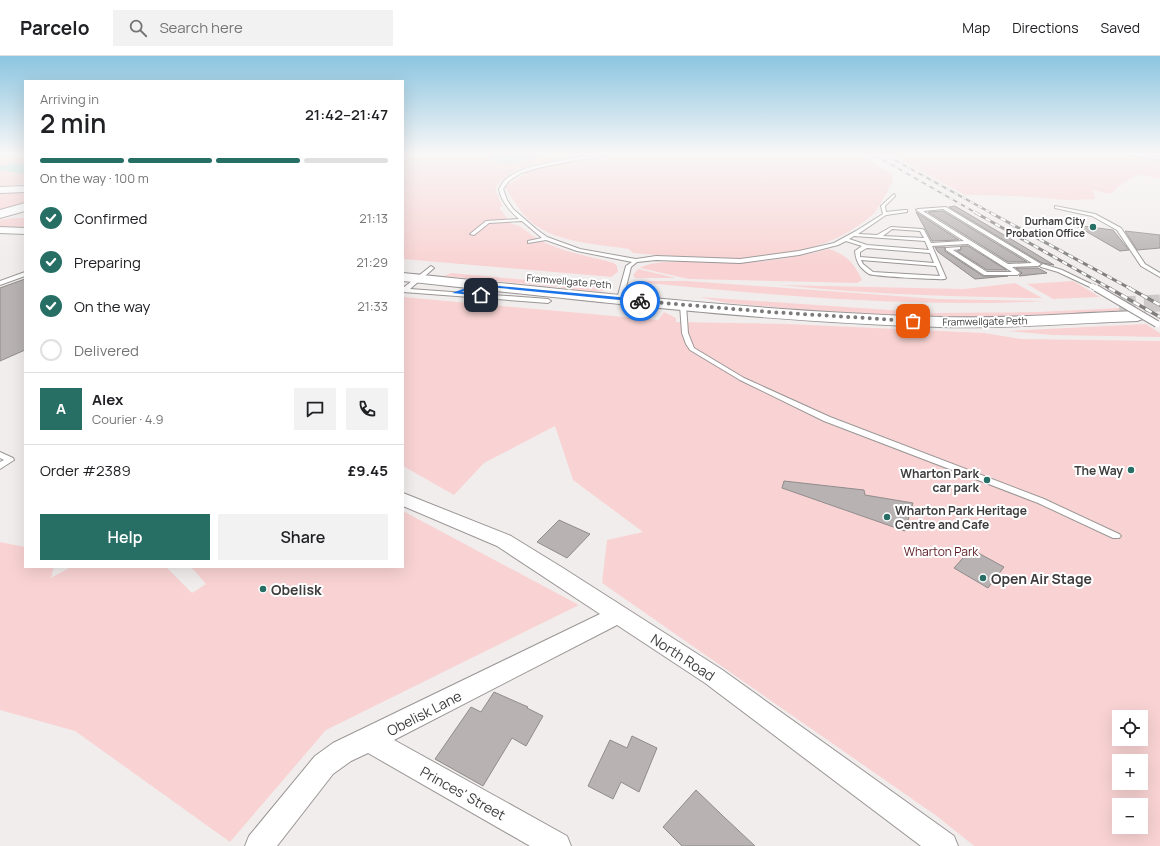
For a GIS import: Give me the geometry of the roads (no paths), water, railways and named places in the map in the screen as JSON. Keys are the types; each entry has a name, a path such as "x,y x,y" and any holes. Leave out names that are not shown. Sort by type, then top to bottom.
{"highway":[{"path":"1,214 24,207"},
{"path":"1,214 24,214"},
{"name":"Framwellgate Peth","path":"404,266 431,268 622,292 684,305 800,314 943,322 1137,316"},
{"name":"Framwellgate Peth","path":"407,286 479,285 622,292 708,294 909,308 973,309 1119,305"}],"street":[{"path":"0,230 24,230"},
{"name":"North Road","path":"404,499 504,541 556,573 713,676 944,846"},
{"name":"Obelisk Lane","path":"259,846 324,765 342,752 369,740 618,615"},
{"name":"Princes' Street","path":"369,740 557,846"}],"lane":[{"path":"501,190 501,193 511,209 547,238 576,249 636,261 656,258 724,260 765,259 836,244 853,235 885,214 905,211"},
{"path":"885,214 883,206 894,195"},
{"path":"1057,207 1093,215 1119,229 1143,265 1160,275"},
{"path":"977,247 948,249 986,274 1017,273 1007,266 977,247 918,210 944,208 1038,264 1007,266"},
{"path":"472,234 488,222 523,220"},
{"path":"866,246 857,251 858,258 861,265 872,273 943,278 922,230 891,228 878,237"},
{"path":"853,235 928,243 969,242"},
{"path":"530,242 547,238"},
{"path":"846,239 866,246 932,252"},
{"path":"858,258 937,265"},
{"path":"622,292 629,266 636,261"},
{"path":"1043,266 1060,271 1092,286 1159,325"},
{"path":"407,286 431,268"},
{"path":"0,283 24,274"},
{"path":"455,293 479,285"},
{"path":"407,286 455,293 548,301"},
{"path":"684,305 683,322 689,346 742,379 827,420 1041,501 1116,536"},
{"path":"0,455 10,460 0,466"}],"tunnel":[{"path":"1119,305 1160,303"}],"railway":[{"path":"936,190 978,214"},
{"path":"949,190 993,214"},
{"path":"976,213 1111,289"},
{"path":"991,213 1131,289"},
{"path":"1109,288 1160,317"},
{"path":"1129,288 1160,305"}],"place":[{"name":"Durham City Probation Office","path":"1093,227"},
{"name":"The Way","path":"1131,470"},
{"name":"Wharton Park car park","path":"987,480"},
{"name":"Wharton Park Heritage Centre and Cafe","path":"887,517"},
{"name":"Open Air Stage","path":"983,578"},
{"name":"Obelisk","path":"263,589"}],"park label":[{"name":"Wharton Park","path":"941,551"}]}
